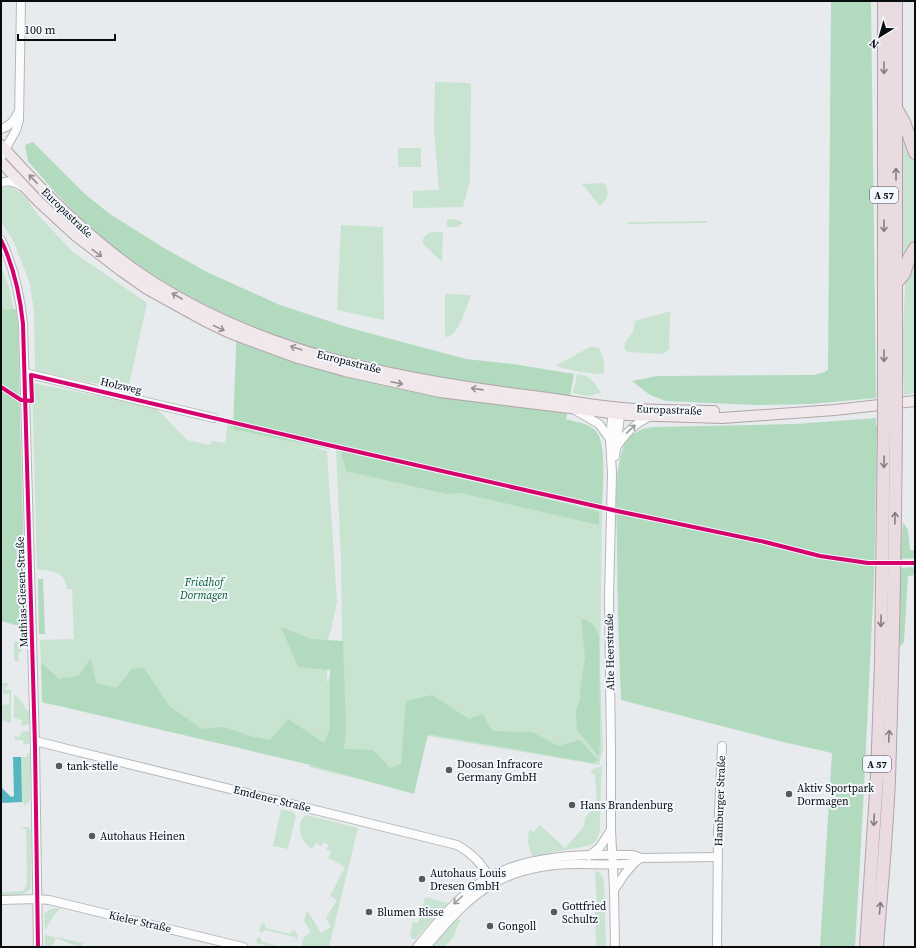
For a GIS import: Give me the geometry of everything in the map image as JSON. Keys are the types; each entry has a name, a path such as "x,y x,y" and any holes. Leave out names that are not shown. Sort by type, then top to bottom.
{"highway":[{"name":"A 57","path":"877,947 888,778 893,664 894,578 889,552 890,388 884,1"},
{"name":"A 57","path":"890,388 896,283 896,1"},
{"path":"896,108 904,122 915,153"},
{"path":"896,283 904,274 915,248"},
{"name":"A 57","path":"866,947 877,776 882,582 889,552"}],"main road":[{"name":"Europastraße","path":"2,150 76,223 105,248 152,282 235,326 301,349 348,362 443,384 652,416 722,418 835,410 915,401"},
{"name":"Europastraße","path":"1,162 26,189 76,236 147,289 203,320 256,343 298,358 395,383 466,396 575,409 764,414"}],"street":[{"path":"2,150 16,130 20,109 21,1"},
{"path":"1,129 9,126 20,109"},
{"path":"1,183 10,181 26,189"},
{"name":"Mathias-Giesen-Straße","path":"1,240 9,258 20,297 23,324 35,741 38,947"},
{"name":"Holzweg","path":"25,373 214,418"},
{"path":"575,409 599,424 610,438"},
{"name":"Alte Heerstraße","path":"612,473 610,438 617,410"},
{"name":"Alte Heerstraße","path":"614,947 614,890 611,830 610,500 616,449 617,410"},
{"path":"616,449 629,430 638,423 652,416"},
{"name":"Emdener Straße","path":"35,741 451,844 472,854 491,880"},
{"name":"Hamburger Straße","path":"717,947 719,788 722,746"},
{"path":"589,856 600,847 611,830"},
{"name":"Hamburger Straße","path":"491,880 517,865 548,858 612,855 632,856 638,861"},
{"name":"Hamburger Straße","path":"491,880 538,866 562,864 613,864 718,856"},
{"path":"614,890 624,875 638,861"},
{"path":"417,947 452,906 463,896 491,880"},
{"path":"426,947 457,911 491,880"},
{"name":"Kieler Straße","path":"1,900 37,899 56,902 243,947"}],"green space":[{"path":"831,1 871,1 876,398 811,404 756,405 666,401 650,395 632,381 657,376 813,375 828,370"},
{"path":"435,82 471,84 470,181 463,207 413,208 413,191 439,190 434,129"},
{"path":"903,129 906,142 915,161 915,243 902,267"},
{"path":"33,142 86,195 110,214 164,248 207,272 280,305 350,328 466,359 513,364 574,374 566,419 589,426 595,430 599,436 603,456 602,510 342,447 328,449 233,429 237,321 181,293 127,258 81,219 28,161 25,145"},
{"path":"398,148 421,148 421,167 398,167"},
{"path":"603,183 607,189 608,195 600,206 582,184"},
{"path":"10,187 27,199 37,214 73,252 147,303 128,390 35,371 34,311 30,284 14,242 1,221 1,190"},
{"path":"447,219 457,220 463,223 457,227 447,227"},
{"path":"707,221 707,223 628,224 628,222"},
{"path":"341,225 383,227 384,320 337,310"},
{"path":"433,232 443,232 442,262 424,245 422,241 426,235"},
{"path":"915,253 915,393 904,395 902,351 905,286 906,274"},
{"path":"1,266 9,287 14,310 1,310"},
{"path":"445,294 471,295 458,327 450,336 446,337 445,334"},
{"path":"16,309 18,326 26,628 1,621 1,310"},
{"path":"671,311 669,349 663,354 627,352 624,348 625,343 633,332 635,321"},
{"path":"590,347 600,349 604,361 604,373 586,373 555,366"},
{"path":"577,374 589,378 594,382 601,393 588,396 573,393"},
{"name":"Friedhof Dormagen","path":"32,383 155,407 187,440 210,445 212,441 225,443 228,423 327,451 337,602 327,642 327,683 342,643 341,560 336,448 602,510 600,669 603,748 599,765 428,736 410,792 309,767 311,742 256,739 43,703 40,640 74,639 72,589 67,589 64,578 61,575 37,569"},
{"path":"876,418 874,580 855,947 820,947 832,753 779,741 621,700 616,487 620,458 625,444 631,432 634,434 642,429 652,427 795,424"},
{"path":"341,451 453,476 599,512 599,525 461,493 447,494 346,471"},
{"path":"903,522 908,530 910,550 915,550 915,558 900,559"},
{"path":"915,567 915,575 908,576 904,642 900,647 900,568"},
{"path":"38,579 43,579 45,634 39,634"},
{"path":"581,619 585,619 590,622 595,627 599,636 599,757 577,730 576,711 580,699 585,657"},
{"path":"281,627 311,639 343,641 346,729 344,749 373,750 390,768 401,764 406,701 432,695 469,719 483,714 492,731 532,732 558,746 580,740 598,760 593,763 428,734 414,794 311,765 42,702 41,662 59,679 78,676 91,659 96,683 117,688 132,669 144,668 169,706 202,729 224,727 250,736 270,740 288,719 324,743 330,729 330,670 298,667"},
{"path":"14,641 21,643 24,646 18,655 19,661 14,661"},
{"path":"3,683 8,683 6,690 11,690 11,723 1,720 1,705 9,704 9,694 3,694"},
{"path":"14,694 24,704 24,707 29,712 30,724 21,726 23,721 14,718"},
{"path":"28,731 30,733 29,744 23,745 23,740 15,740 15,736 20,737 21,732"},
{"path":"27,753 30,754 30,799 28,803 24,805 22,802 21,757 27,757"},
{"path":"602,766 600,830 596,841 591,845 532,856 528,839 530,829 534,832 540,825 565,848 583,828 585,821 584,819 597,805 595,775 591,772 591,770"},
{"path":"281,809 294,812 296,816 288,849 273,846"},
{"path":"306,815 358,828 329,947 301,947 304,937 311,932 304,921 307,910 321,933 331,927 326,918 337,900 330,896 345,867 328,858 332,852 326,849 329,845 324,842 321,846 316,843 312,849 302,838 300,833 300,823"},
{"path":"28,827 31,830 31,888 21,895 1,895 3,892 23,891 27,885 26,829 21,828"},
{"path":"595,871 599,872 603,878 604,884 606,947 596,947 595,906 597,906"},
{"path":"425,897 448,903 415,939 412,939 410,934 413,922 418,923"},
{"path":"60,908 52,918 45,931 44,914 51,909"},
{"path":"457,918 461,921 458,924 454,936 445,947 432,947"},
{"path":"261,924 266,924 264,927 266,928 290,934 293,930 295,931 298,936 297,940 294,941 297,938 295,937 265,930 261,933 259,931"},
{"path":"45,934 55,938 57,937 83,943 82,947 56,938 52,947 45,947"},
{"path":"260,937 262,942 282,947 273,947 256,943 257,938"}],"water":[{"path":"13,757 21,757 22,802 1,803 1,787 11,797 14,796"}],"cycle path":[{"path":"1,240 10,260 16,281 23,324 35,746 38,947"},
{"path":"1,387 21,400 32,401 31,375 328,445 617,511 765,542 820,556 868,563 915,563"}],"place":[{"name":"tank-stelle","path":"59,766"},
{"name":"Doosan Infracore Germany GmbH","path":"449,770"},
{"name":"Aktiv Sportpark Dormagen","path":"789,794"},
{"name":"Hans Brandenburg","path":"572,805"},
{"name":"Autohaus Heinen","path":"92,836"},
{"name":"Autohaus Louis Dresen GmbH","path":"422,879"},
{"name":"Blumen Risse","path":"369,912"},
{"name":"Gottfried Schultz","path":"554,912"},
{"name":"Gongoll","path":"490,926"}]}
